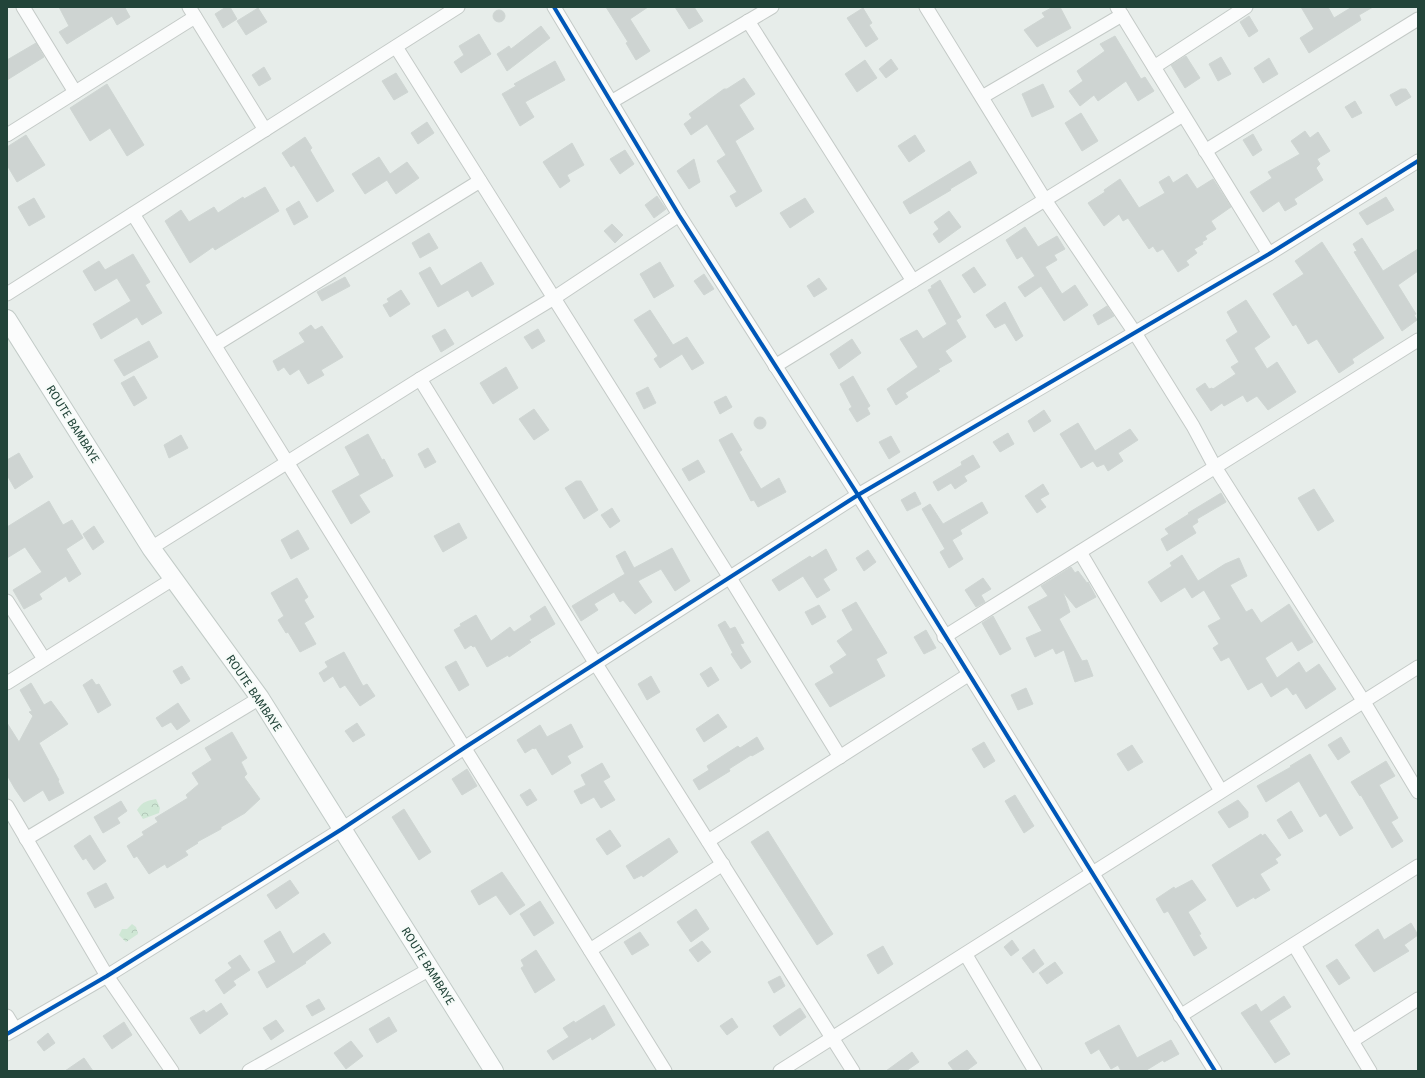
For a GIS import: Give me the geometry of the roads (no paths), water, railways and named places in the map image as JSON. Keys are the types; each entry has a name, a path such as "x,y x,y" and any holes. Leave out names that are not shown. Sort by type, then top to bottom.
{"street":[{"path":"23,7 75,92"},
{"path":"7,294 458,7"},
{"path":"554,7 679,215 858,495 944,637 1215,1071"},
{"path":"612,102 772,7"},
{"path":"926,7 1045,200 1135,333 1193,426 1215,467 1364,702 1418,792"},
{"path":"1154,67 1246,7"},
{"path":"982,98 1120,11 1268,254"},
{"path":"7,134 75,92 192,12 265,130"},
{"path":"1205,151 1418,19"},
{"path":"748,21 913,281"},
{"path":"396,47 730,578 840,757"},
{"path":"775,366 1183,115"},
{"path":"7,1016 11,1032 107,976 342,829 464,748 858,495 1268,254 1418,161"},
{"path":"215,345 480,181"},
{"path":"133,214 665,1071"},
{"path":"151,548 420,379 554,298 679,215"},
{"name":"ROUTE BAMBAYE","path":"7,319 151,548 260,698 494,1071"},
{"path":"944,637 1418,340"},
{"path":"420,379 596,664 833,1037 853,1071"},
{"path":"1080,552 1221,791"},
{"path":"7,684 44,659 174,579"},
{"path":"7,600 44,659"},
{"path":"780,1071 966,955 1092,873 1418,667"},
{"path":"708,841 968,675"},
{"path":"26,839 260,698"},
{"path":"7,806 107,976 172,1071"},
{"path":"590,950 723,864"},
{"path":"1180,1016 1418,866"},
{"path":"1294,945 1370,1071"},
{"path":"966,955 1035,1071"},
{"path":"249,1071 430,969"},
{"path":"1352,1041 1418,1000"}]}
